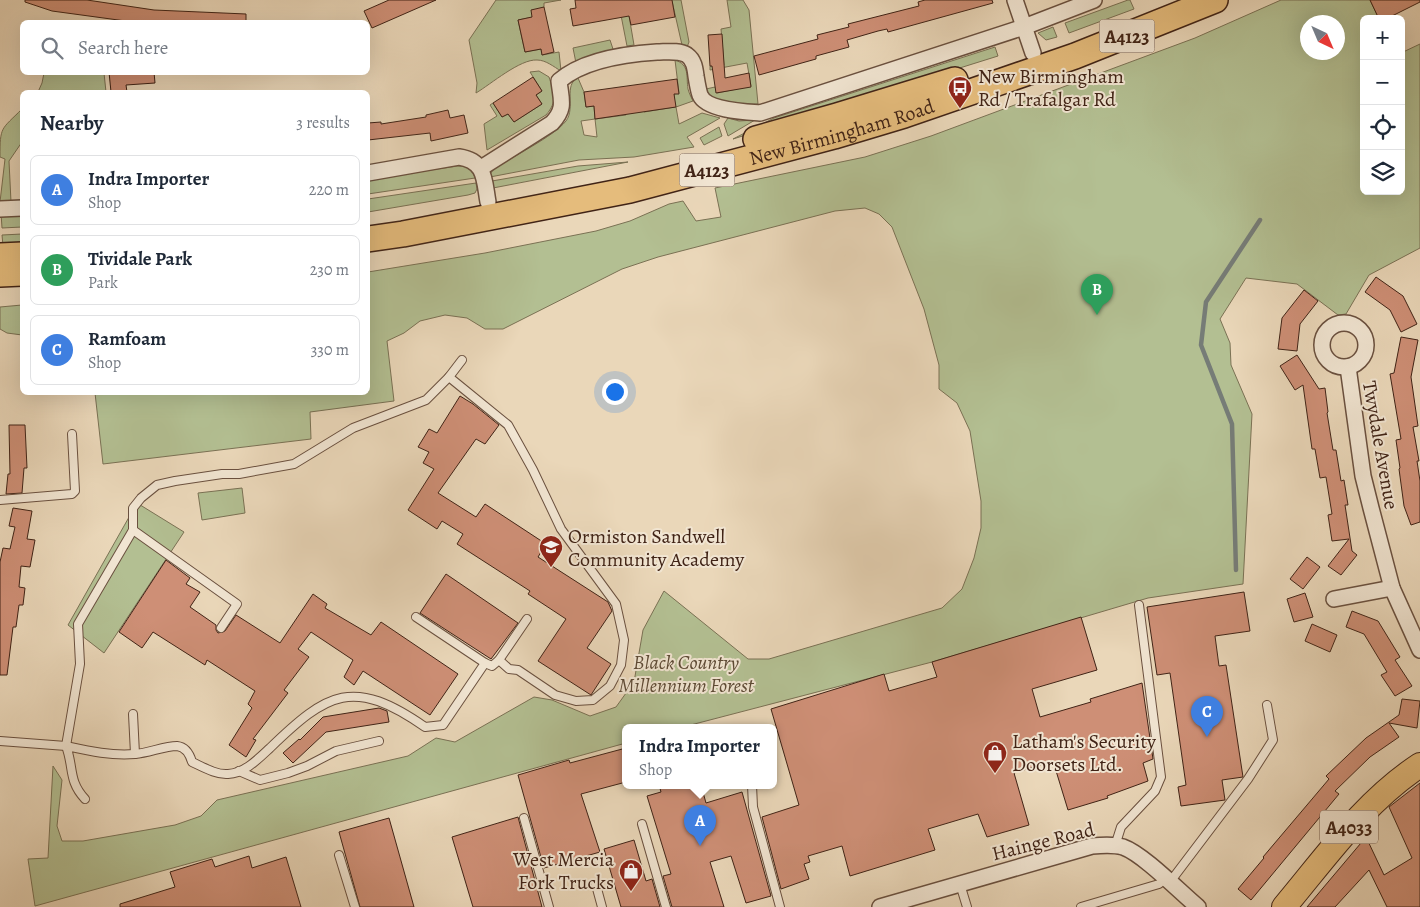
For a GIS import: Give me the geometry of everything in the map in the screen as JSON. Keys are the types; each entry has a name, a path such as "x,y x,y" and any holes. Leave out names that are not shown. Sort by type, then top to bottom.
{"highway":[{"name":"New Birmingham Road","path":"370,239 630,190 834,136 904,115 1036,61 1176,0"},
{"name":"New Birmingham Road","path":"370,222 401,218 625,176 837,116 991,68 1036,61 1170,19 1215,0"},
{"path":"0,256 20,255"},
{"path":"0,274 20,273"}],"main road":[{"name":"A4033","path":"1284,907 1345,831 1388,791 1420,765"}],"street":[{"path":"1015,0 1036,61"},
{"name":"New Birmingham Road","path":"481,168 552,123 562,108 559,81 565,76 593,64 623,55 680,52 692,60 695,66 700,95 704,100 710,104 726,108 760,113 1024,28 1094,0"},
{"path":"370,173 460,157 471,159 481,168 488,202"},
{"path":"0,209 20,208"},
{"name":"Twydale Avenue","path":"1348,367 1363,476 1392,588 1420,650"},
{"path":"1334,599 1392,588"},
{"name":"Hainge Road","path":"888,906 1092,846 1115,846 1123,847 1137,854 1198,907"}],"lane":[{"path":"85,799 78,792 72,780 70,758 66,746 80,664 78,624 133,530 133,508 141,498 157,485 222,474 239,474 294,464 353,428 426,400 449,377 462,360"},
{"path":"449,377 508,425 533,470 561,529 616,604 624,640 621,665 610,686 593,700 576,701 555,695 518,670 509,669 498,660"},
{"path":"0,500 72,494 75,491 72,434"},
{"path":"133,530 237,604 221,628"},
{"path":"1115,846 1121,827 1154,791 1161,777 1139,605"},
{"path":"416,617 492,666 527,619"},
{"path":"0,741 66,746 95,753 135,754 177,746 184,748 192,762 217,773 229,774 252,765 310,712 338,698 351,696 369,698 405,713 425,727 443,725 485,663"},
{"path":"1081,907 1167,880 1248,779 1273,740 1266,705"},
{"path":"133,714 135,754"},
{"path":"239,771 260,780 308,766 336,751 379,741"},
{"path":"752,789 753,807 780,907"},
{"path":"524,818 549,907"},
{"path":"642,824 666,907"},
{"path":"339,855 355,907"},
{"path":"960,884 967,907"},
{"path":"596,885 602,907"}],"green space":[{"path":"496,0 561,0 544,3 544,7 533,17 518,20 525,52 541,49 542,55 559,52 561,71 544,61 537,60 522,63 476,93 477,83 469,40"},
{"path":"618,0 628,10 634,45 627,46"},
{"path":"665,0 681,0 689,42 687,47 682,45 672,1"},
{"path":"727,0 743,0 749,10 758,104 719,100 710,96 706,89 715,87 717,93 751,86 747,63 710,70 710,66 724,65 721,29 731,27"},
{"path":"1130,0 1134,9 1069,33 1065,23"},
{"name":"Black Country Millennium Forest","path":"1281,0 1370,0 1377,15 1360,15 1360,195 1405,195 1405,51 1420,44 1420,248 1369,275 1346,314 1338,315 1297,284 1246,278 1220,319 1230,343 1231,365 1252,414 1243,584 1148,598 932,662 694,724 622,724 622,744 35,906 28,859 48,858 53,766 62,780 57,826 62,841 83,841 175,825 201,816 217,800 408,756 436,738 455,742 534,697 552,700 590,716 616,707 634,682 643,630 664,591 748,659 769,659 942,608 962,589 974,558 981,528 981,501 970,431 957,403 939,389 939,365 924,309 892,227 879,214 865,208 835,211 658,257 622,269 503,329 485,329 467,318 445,315 420,321 404,333 387,341 394,401 310,412 311,439 103,464 95,395 370,395 370,272 485,253 596,231 630,221 669,204 683,201 696,221 721,217 715,188 865,157 931,136 1195,38"},
{"path":"1053,27 1057,37 1046,40 1038,33"},
{"path":"610,40 613,49 576,63 573,48"},
{"path":"995,47 998,56 733,139 774,118"},
{"path":"675,60 680,62 685,68 688,89 693,101 676,107 679,124 702,113 720,118 687,137 694,147 634,157 579,160 490,177 494,169 543,140 566,121 570,110 571,85 578,78 584,92 586,107 594,106 595,119 626,115 624,101 642,99 644,112 675,107 674,94 679,93","holes":["595,119 597,137 584,135 581,121"]},
{"path":"539,71 549,77 554,97 550,110 546,115 487,150 484,124 497,116 490,105 493,103 502,117 508,114 514,122 542,104 536,95 542,91 530,72"},
{"path":"44,75 104,75 106,90 39,90"},
{"path":"20,111 20,145 9,161 11,202 0,202 5,159 0,157 0,139 6,125"},
{"path":"728,118 739,121 755,120 728,136 724,124"},
{"path":"719,127 722,136 704,145 700,138"},
{"path":"628,162 493,188 492,181 578,166"},
{"path":"458,166 469,168 475,178 370,194 370,179"},
{"path":"476,183 477,189 475,193 468,195 370,212 370,199"},
{"path":"20,212 20,227 2,228 1,213"},
{"path":"20,234 20,245 3,246 2,235"},
{"path":"20,305 20,335 7,333 0,329 0,307"},
{"path":"242,488 245,513 202,520 198,493"},
{"path":"137,503 184,532 104,653 68,625"}],"building":[{"path":"25,0 87,0 154,10 246,14 246,20 118,20 52,11 25,2"},
{"path":"389,0 436,0 372,28 370,20 364,11"},
{"path":"575,0 672,0 675,17 631,25 629,16 573,26 570,9 576,8"},
{"path":"925,0 992,0 993,3 888,32 887,29 847,40 849,47 816,56 816,59 759,75 754,56 818,39 817,35 849,27 848,24 919,6 918,2"},
{"path":"1370,0 1420,0 1420,2 1394,15 1377,15"},
{"path":"544,7 554,52 542,55 541,49 525,52 518,20 532,17 531,10"},
{"path":"722,34 725,78 749,73 751,87 716,93 712,66 710,66 708,35"},
{"path":"109,75 154,75 155,83 126,85 127,90 111,90"},
{"path":"533,77 542,91 536,95 542,104 514,122 508,114 502,117 493,103"},
{"path":"677,79 679,94 674,94 676,107 595,119 594,106 586,107 584,92"},
{"path":"448,110 450,118 464,115 468,133 431,141 430,133 370,140 370,123 381,122 381,124 426,117 426,115"},
{"path":"1376,277 1403,296 1417,324 1401,332 1390,310 1365,292"},
{"path":"1304,290 1318,301 1300,324 1297,351 1278,349 1282,318"},
{"path":"1401,337 1418,340 1411,377 1418,426 1413,427 1419,461 1417,461 1420,481 1420,522 1411,525 1404,506 1396,440 1401,439 1390,374 1394,373"},
{"path":"1297,355 1319,389 1325,388 1333,450 1336,450 1341,481 1344,480 1348,505 1345,505 1352,551 1357,555 1341,575 1328,566 1349,539 1332,541 1328,515 1332,514 1326,477 1320,478 1315,449 1312,449 1303,385 1295,390 1280,366"},
{"path":"460,396 499,425 485,444 476,439 438,493 476,517 485,504 546,544 538,557 608,602 612,611 587,648 611,664 591,695 538,661 566,619 528,594 530,591 457,544 463,534 442,521 437,529 408,510 434,469 423,463 429,452 418,447 429,429 437,433"},
{"path":"9,425 25,425 27,468 24,468 22,493 6,494 8,474 10,474"},
{"path":"13,508 32,511 27,539 35,540 30,567 21,566 19,587 25,588 23,605 19,605 16,627 13,627 7,675 0,675 0,562 3,548 10,549 15,527 9,526"},
{"path":"1307,557 1320,567 1303,589 1290,579"},
{"path":"166,560 190,578 186,584 200,592 190,607 216,625 218,633 225,631 236,615 280,643 313,594 327,604 325,608 371,635 381,622 458,674 430,715 363,671 354,685 344,677 353,660 311,632 298,649 309,657 284,690 288,693 253,739 256,740 246,757 229,745 252,708 248,704 255,691 207,660 205,665 153,632 142,648 119,632"},
{"path":"446,574 518,623 491,659 420,613"},
{"path":"1244,592 1250,631 1215,636 1219,666 1226,665 1243,777 1222,780 1225,800 1181,806 1178,787 1186,785 1170,673 1157,675 1147,607"},
{"path":"1305,593 1313,617 1294,622 1287,599"},
{"path":"1352,611 1378,621 1400,657 1395,660 1412,686 1395,696 1381,675 1387,672 1364,634 1346,627"},
{"path":"1081,617 1097,670 1032,689 1040,717 1091,702 1090,699 1142,683 1153,759 1143,763 1148,781 1107,796 1108,798 1068,810 1053,761 1014,773 1029,825 987,837 978,814 928,829 935,850 850,876 842,846 808,856 810,862 804,864 809,879 781,889 762,817 799,805 777,724 775,724 771,709 884,674 889,691 937,677 932,662"},
{"path":"1312,624 1337,635 1330,652 1305,641"},
{"path":"1402,699 1420,701 1417,728 1389,723 1399,737 1370,757 1335,791 1339,794 1251,900 1238,889 1329,779 1326,776 1366,738 1399,715"},
{"path":"379,708 387,711 389,722 326,732 293,763 283,753 300,740 323,717"},
{"path":"622,749 622,783 581,794 600,852 544,868 518,775 569,760 570,763"},
{"path":"1420,783 1420,907 1387,907 1369,870 1335,907 1307,907 1366,837 1384,875 1412,858 1389,807"},
{"path":"660,789 702,789 706,803 742,792 771,896 746,903 731,856 710,862 724,907 672,907 663,876 671,874 647,796 661,792"},
{"path":"518,817 542,907 473,907 452,837"},
{"path":"389,818 414,907 360,907 339,832"},
{"path":"634,840 646,881 652,879 660,907 621,907 604,849"},
{"path":"249,856 252,868 286,857 301,907 120,907 120,904 175,887 170,872 212,859 215,867"}],"waterway":[{"path":"1236,570 1232,424 1201,345 1206,302 1260,220"}],"place":[{"name":"New Birmingham Rd / Trafalgar Rd","path":"960,109"},
{"name":"Tividale Park","path":"1097,315"},
{"name":"Ormiston Sandwell Community Academy","path":"551,568"},
{"name":"Ramfoam","path":"1207,737"},
{"name":"Latham's Security Doorsets Ltd.","path":"995,774"},
{"name":"Indra Importer","path":"700,846"},
{"name":"West Mercia Fork Trucks","path":"631,892"}]}
